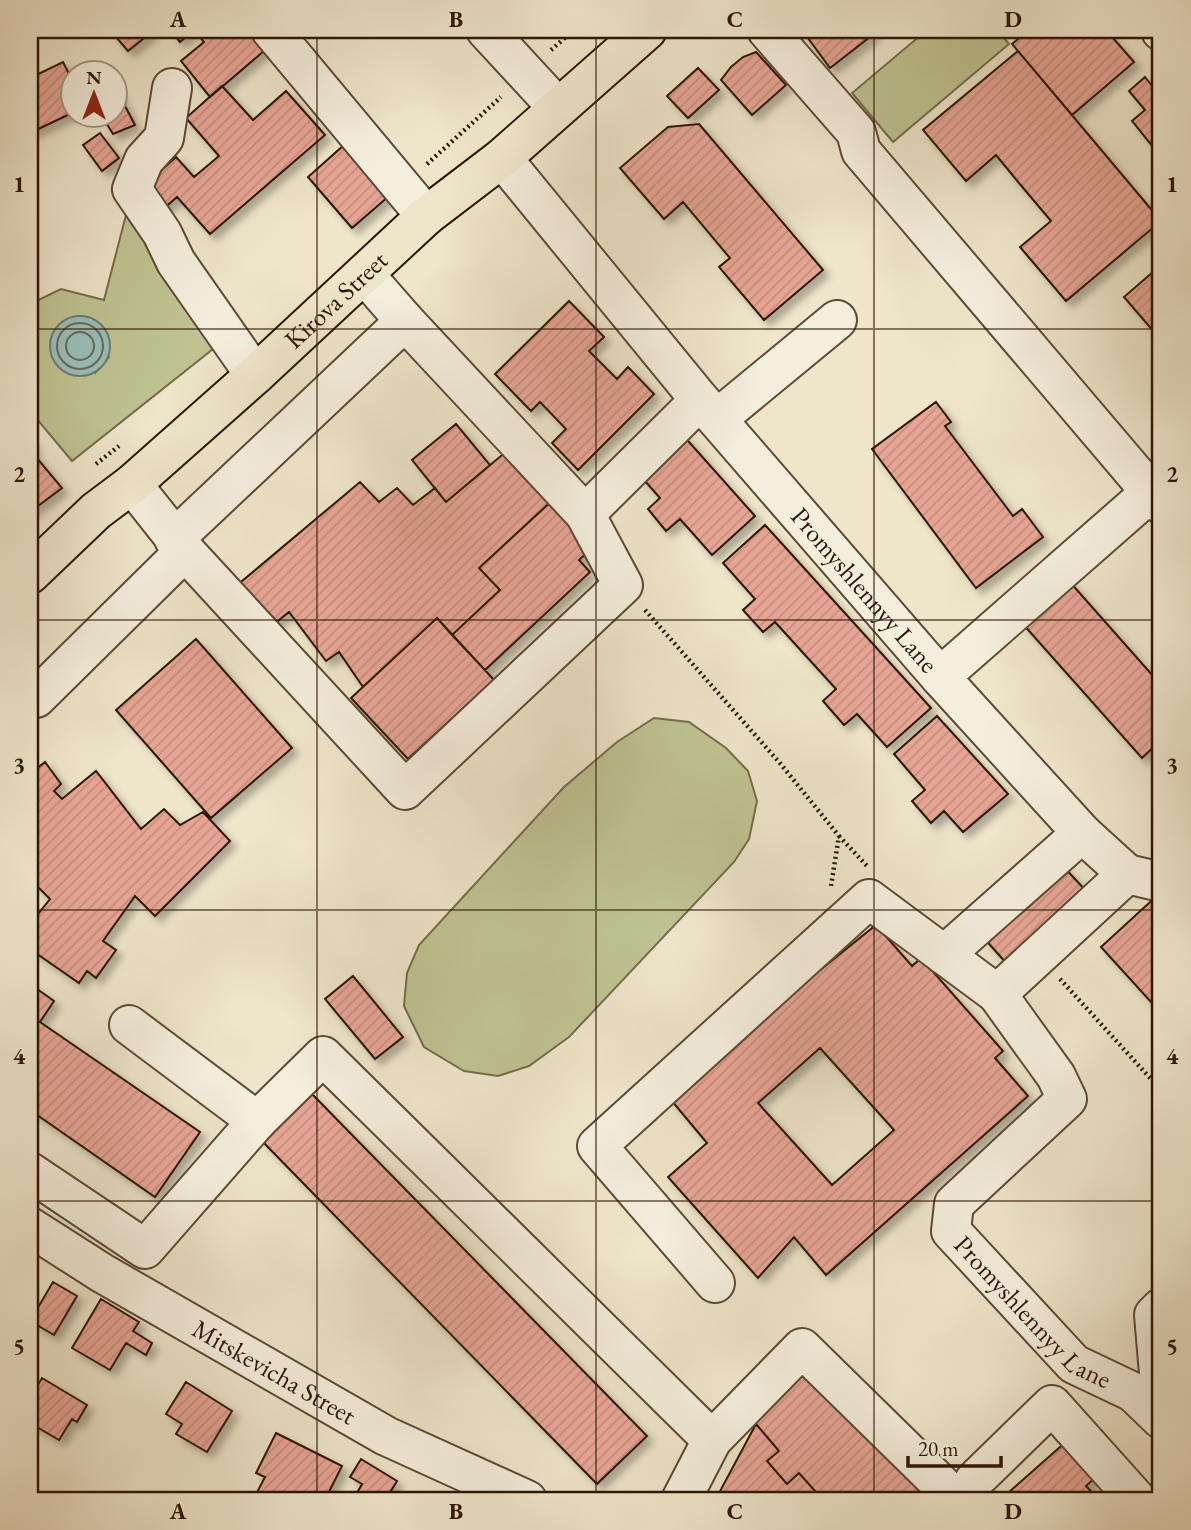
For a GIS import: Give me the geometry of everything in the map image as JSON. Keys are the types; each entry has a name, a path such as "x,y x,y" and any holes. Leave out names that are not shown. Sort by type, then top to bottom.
{"main road":[{"name":"Kirova Street","path":"30,575 96,511 131,484 255,375 426,216 502,158 647,30"}],"street":[{"path":"271,30 426,216"},
{"path":"486,30 558,108"},
{"path":"767,30 856,132 861,151 1156,498 940,677"},
{"path":"172,88 164,138 144,160 132,189 162,233 176,262 255,375"},
{"name":"Promyshlennyy Lane","path":"502,158 708,410 940,677 1082,833 1144,878 1039,956 997,994"},
{"path":"131,484 180,545 405,790 623,585 584,514 364,274"},
{"path":"584,514 708,410 838,320"},
{"path":"36,698 180,545 405,321"},
{"path":"944,955 1082,833"},
{"name":"Promyshlennyy Lane","path":"715,1283 597,1146 869,900 997,994 1056,1076 1067,1099 954,1204 951,1231 1074,1364 1133,1392 1161,1419"},
{"path":"129,1025 257,1121"},
{"path":"30,1172 145,1249 257,1121 323,1056 712,1440"},
{"name":"Mitskevicha Street","path":"30,1227 102,1273 386,1436 527,1500"},
{"path":"1161,1308 1154,1315 1161,1397"},
{"path":"681,1500 712,1440 802,1348 966,1491 1052,1405 1137,1500"}],"path":[{"path":"623,585 867,866"},
{"path":"830,897 839,836"},
{"path":"1039,956 1161,1090"}],"green space":[{"path":"927,30 997,30 1009,44 893,142 852,93"},
{"path":"126,215 218,345 72,461 30,411 30,304 61,289 104,300","holes":["71,318 109,357 95,373 56,329"]},
{"path":"654,718 689,722 726,748 748,771 757,801 749,839 734,862 569,1037 529,1066 498,1076 464,1071 424,1047 404,1006 407,973 419,945 564,787 617,742"}],"water":[{"path":"80,316 97,321 105,329 110,346 105,363 97,371 80,376 63,371 55,363 50,346 55,329 63,321"}],"building":[{"path":"110,30 154,30 128,51"},
{"path":"170,30 194,30 180,42"},
{"path":"194,30 258,30 271,45 210,97 181,61 204,42"},
{"path":"802,30 873,30 875,33 830,68"},
{"path":"1029,30 1106,30 1134,62 1072,115 1012,44"},
{"path":"1018,51 1161,221 1066,301 1020,247 1051,221 996,155 966,181 923,130"},
{"path":"756,52 786,85 752,115 721,80 743,57"},
{"path":"60,63 60,119 32,132 30,126 30,78"},
{"path":"698,68 719,90 688,118 667,96"},
{"path":"1145,77 1161,97 1161,157 1132,121 1145,110 1129,91"},
{"path":"222,86 253,120 286,91 325,135 210,234 177,197 160,212 140,189 176,157 194,177 219,156 186,118"},
{"path":"699,124 823,270 764,320 719,267 730,258 683,202 664,219 620,168 668,127"},
{"path":"100,133 119,158 102,171 83,145"},
{"path":"344,145 389,196 352,228 308,177"},
{"path":"1161,265 1161,340 1124,297"},
{"path":"569,301 604,337 589,351 617,379 628,367 654,394 578,470 552,443 566,429 540,402 531,411 495,374"},
{"path":"936,402 951,422 945,426 1013,516 1022,509 1043,537 976,588 872,449"},
{"path":"456,424 490,465 446,502 412,460"},
{"path":"681,433 755,516 712,555 680,519 666,531 648,509 660,498 637,472"},
{"path":"30,439 35,447 31,451 62,488 30,512"},
{"path":"508,450 555,498 479,568 500,590 452,635 437,618 363,687 339,652 326,661 289,612 268,629 235,587 360,482 379,502 397,488 413,505 435,488 446,502"},
{"path":"555,498 597,543 579,560 590,572 485,670 452,635 500,590 479,568"},
{"path":"765,525 931,708 887,747 857,714 844,725 823,701 836,689 775,622 763,632 743,610 755,599 723,563"},
{"path":"1069,581 1161,685 1161,740 1142,758 1022,623"},
{"path":"437,618 494,680 408,759 351,698"},
{"path":"196,639 292,748 211,818 116,710"},
{"path":"937,716 1008,794 963,832 944,811 931,823 912,801 925,790 894,754"},
{"path":"45,762 61,784 54,791 62,799 96,771 141,829 164,809 180,825 203,812 230,841 155,916 135,896 103,941 116,950 96,978 87,971 79,983 30,949 30,924 50,899 30,879 30,774"},
{"path":"1062,865 1087,892 1007,964 983,937"},
{"path":"1161,894 1161,1013 1101,947"},
{"path":"876,925 912,966 921,958 1003,1051 995,1058 1028,1096 826,1275 794,1237 758,1278 668,1177 707,1143 666,1094","holes":["820,1048 894,1130 832,1185 758,1103"]},
{"path":"353,976 403,1037 375,1059 325,999"},
{"path":"30,984 54,1001 40,1022 200,1132 155,1197 30,1110"},
{"path":"311,1093 647,1436 597,1484 261,1140"},
{"path":"53,1282 77,1296 54,1335 30,1321"},
{"path":"101,1299 139,1322 133,1331 152,1343 146,1355 126,1343 110,1370 72,1348"},
{"path":"807,1362 941,1500 823,1500 799,1473 787,1484 767,1461 779,1451 756,1424 764,1401"},
{"path":"42,1378 87,1405 77,1422 72,1419 59,1440 30,1423 30,1398"},
{"path":"186,1382 232,1411 207,1452 176,1434 182,1424 166,1414"},
{"path":"756,1424 779,1451 767,1461 787,1484 799,1473 823,1500 725,1500 719,1493"},
{"path":"276,1433 342,1466 325,1500 253,1500 265,1477 256,1473"},
{"path":"1068,1440 1099,1474 1086,1486 1099,1500 1000,1500"},
{"path":"361,1459 397,1481 386,1499 380,1495 377,1500 368,1500 357,1493 362,1484 350,1477"}]}
